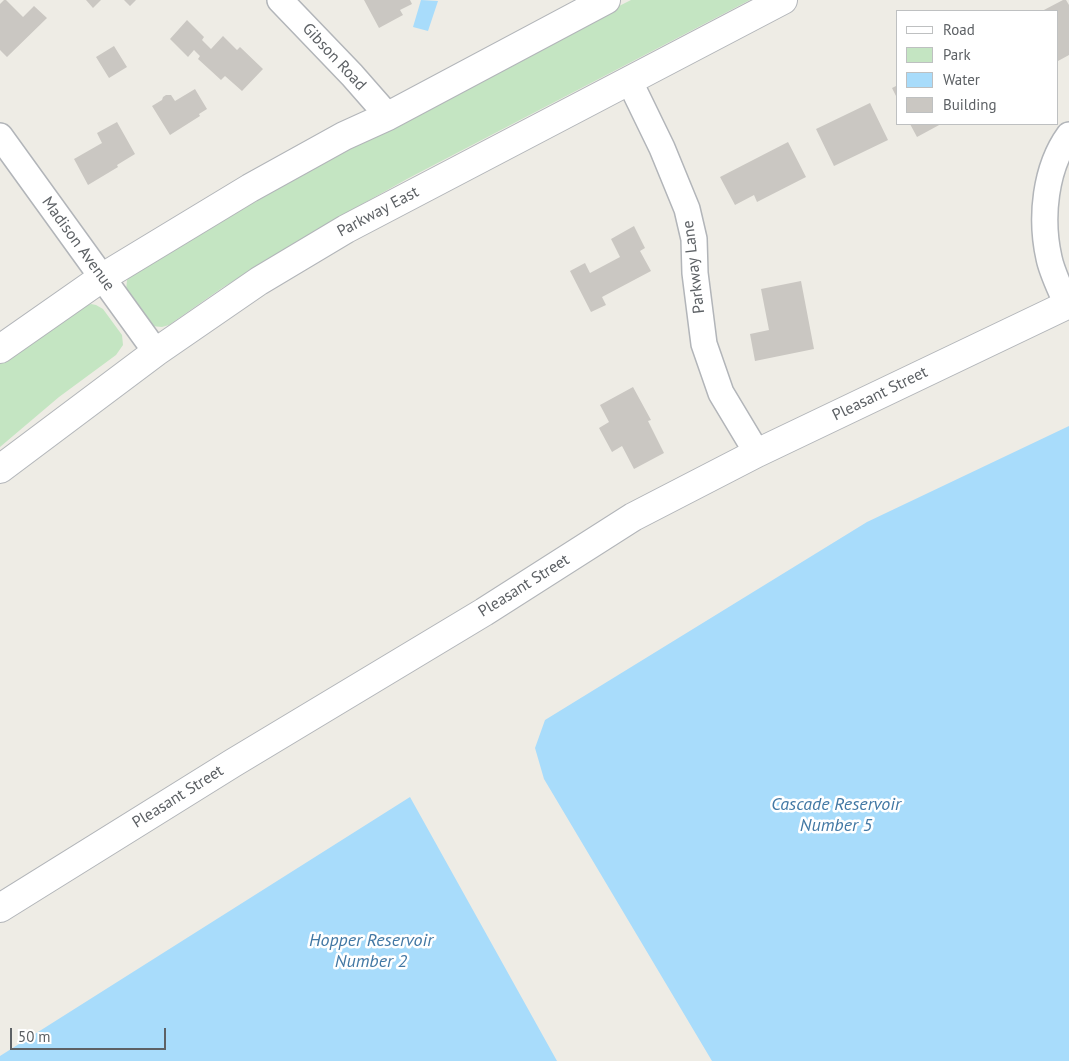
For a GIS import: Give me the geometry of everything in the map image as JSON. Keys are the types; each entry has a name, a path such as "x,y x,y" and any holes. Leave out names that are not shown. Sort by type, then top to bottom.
{"street":[{"name":"Gibson Road","path":"280,0 352,74 388,116"},
{"path":"0,349 103,277 250,188 344,136 388,116 606,0"},
{"name":"Parkway East","path":"0,469 156,352 259,281 346,229 783,0"},
{"name":"Parkway Lane","path":"629,80 662,148 687,209 694,239 695,272 704,344 721,393 756,453"},
{"path":"1068,304 1049,259 1044,218 1046,194 1059,149 1069,135"},
{"name":"Madison Avenue","path":"0,136 156,352"},
{"name":"Pleasant Street","path":"0,908 241,758 484,612 633,517 756,453 1068,304"}],"green space":[{"path":"631,0 750,0 407,179 323,226 222,288 169,325 162,327 151,326 126,291 127,280 132,274 295,177 534,49"},
{"path":"91,304 103,309 122,335 123,345 116,355 59,397 0,447 0,364 80,308"}],"water":[{"path":"421,0 438,1 428,31 413,27"},
{"name":"Cascade Reservoir Number 5","path":"1069,426 1069,1061 712,1061 544,779 535,748 545,720 867,522"},
{"name":"Hopper Reservoir Number 2","path":"410,797 557,1061 0,1061 0,1056"}],"building":[{"path":"4,0 23,17 34,6 47,18 7,57 0,50 0,4"},
{"path":"86,0 101,0 93,8"},
{"path":"124,0 136,0 130,6"},
{"path":"364,0 410,0 412,4 400,10 403,15 379,28"},
{"path":"1063,0 1066,0 1069,5 1069,55 1059,60 1059,10 1044,10"},
{"path":"187,20 204,37 202,40 211,49 223,36 237,50 240,47 263,69 242,91 225,76 221,80 198,59 200,56 194,50 188,57 170,39"},
{"path":"114,46 127,67 109,78 96,57"},
{"path":"896,86 896,96 892,88"},
{"path":"195,89 207,109 199,114 200,116 170,135 152,106 166,95 171,95 175,101"},
{"path":"870,103 888,140 834,166 816,129"},
{"path":"117,122 135,154 88,185 74,159 102,143 97,133"},
{"path":"911,125 939,125 917,137"},
{"path":"788,142 806,177 757,202 754,195 735,205 720,177"},
{"path":"634,226 645,248 640,251 651,271 602,297 606,305 591,312 570,271 585,263 590,273 620,257 611,239"},
{"path":"801,281 814,349 755,361 750,334 769,330 761,289"},
{"path":"633,387 651,420 648,421 664,453 634,469 622,446 612,452 599,428 609,422 600,405"}]}
